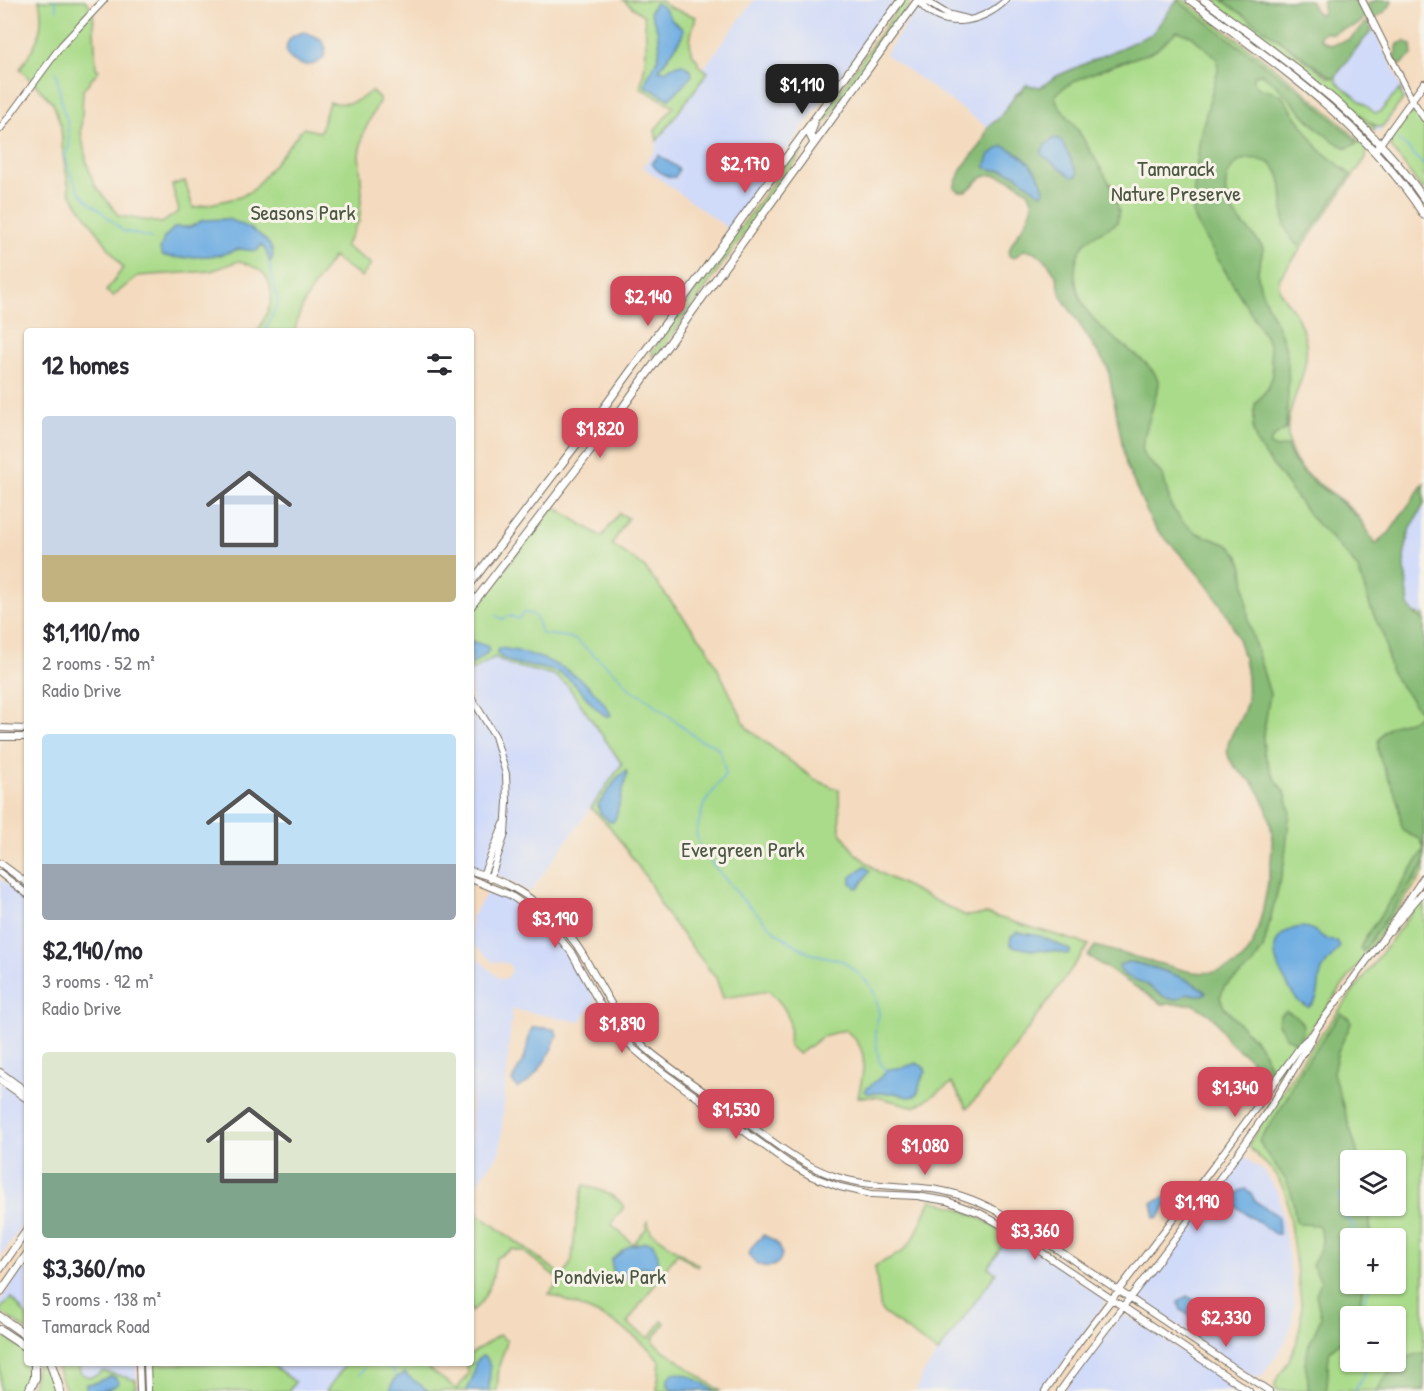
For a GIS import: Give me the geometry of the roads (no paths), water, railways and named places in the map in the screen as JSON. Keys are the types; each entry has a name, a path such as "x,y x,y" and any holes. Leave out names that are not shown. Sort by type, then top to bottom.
{"highway":[{"path":"0,1317 24,1334"},
{"path":"0,1330 24,1346"},
{"path":"28,1391 34,1379 35,1366"},
{"path":"52,1366 60,1391"}],"main road":[{"path":"474,579 587,432 901,0"},
{"path":"474,602 604,432 918,0"},
{"path":"1190,0 1319,97 1376,151 1424,215"},
{"path":"1204,0 1347,110 1380,144 1424,199"},
{"path":"814,143 811,130 822,109"},
{"path":"795,170 805,148 802,136"},
{"path":"0,1269 24,1234"},
{"path":"0,1293 24,1258"}],"street":[{"path":"0,129 53,56 82,21 104,0"},
{"path":"918,0 923,8 944,19 958,22 977,19 988,14 1006,0"},
{"path":"1362,0 1412,100 1424,118"},
{"path":"1376,151 1424,83"},
{"path":"474,706 495,736 507,783 505,834 487,885"},
{"path":"0,728 24,729"},
{"path":"0,736 24,737"},
{"path":"480,882 505,820"},
{"path":"0,863 24,885"},
{"path":"474,871 511,886 534,901 566,931 582,953 616,1014 645,1047 792,1155 824,1172 853,1182 936,1190 974,1200 1008,1217 1269,1391"},
{"path":"0,873 7,879 24,885"},
{"path":"1045,1391 1079,1342 1214,1167 1298,1050 1382,940 1424,877"},
{"path":"474,880 522,902 554,930 576,958 610,1021 639,1053 788,1163 811,1176 840,1187 871,1194 939,1199 980,1212 1250,1391"},
{"path":"1382,940 1401,921 1424,891"},
{"path":"1060,1391 1242,1149 1309,1045 1314,1032"},
{"path":"0,1072 24,1090"},
{"path":"0,1080 24,1098"},
{"path":"139,1366 140,1391"},
{"path":"147,1366 148,1391"}],"water":[{"path":"656,3 664,8 683,30 677,44 659,70 665,71 682,64 691,70 692,75 669,99 645,86 659,54 658,36 650,12"},
{"path":"305,32 321,39 326,48 324,57 310,65 295,62 287,55 286,50 290,39 296,34"},
{"path":"1055,138 1061,140 1077,176 1072,177 1041,154 1044,146"},
{"path":"1003,146 1017,153 1034,169 1042,182 1044,190 1042,194 1011,172 985,167 990,154"},
{"path":"659,155 679,169 675,177 665,175 654,166 652,163"},
{"path":"226,219 242,224 266,241 273,255 270,263 261,245 257,251 239,249 220,255 181,258 163,256 160,250 164,238 175,227 190,227 203,220"},
{"path":"474,642 487,646 489,650 474,663"},
{"path":"500,648 532,655 563,668 591,688 611,715 607,717 600,712 566,677 551,670 504,659 497,654"},
{"path":"626,771 616,817 613,822 610,822 600,813 598,805 618,777"},
{"path":"865,866 870,871 856,888 851,883 851,877"},
{"path":"1302,927 1313,930 1328,940 1337,941 1340,946 1323,968 1317,997 1309,1007 1301,1004 1293,995 1275,956 1277,941 1282,934"},
{"path":"1017,932 1040,936 1070,950 1070,953 1012,946 1011,937"},
{"path":"1129,962 1159,969 1182,978 1201,988 1206,994 1200,996 1188,993 1175,999 1165,997 1123,973 1119,965"},
{"path":"533,1027 554,1029 557,1034 536,1074 517,1088 512,1081 525,1056"},
{"path":"916,1063 924,1067 926,1072 915,1096 864,1091 890,1069"},
{"path":"1246,1189 1255,1201 1278,1216 1279,1234 1275,1234 1234,1205 1237,1194"},
{"path":"1173,1195 1159,1217 1155,1218 1152,1203"},
{"path":"763,1235 775,1242 780,1249 781,1256 773,1266 757,1263 749,1255 751,1248"},
{"path":"652,1243 655,1249 658,1258 657,1267 654,1269 639,1268 622,1282 618,1282 614,1277 611,1260 629,1246"},
{"path":"1187,1296 1196,1301 1206,1323 1216,1330 1216,1333 1181,1310 1178,1301"},
{"path":"482,1356 487,1358 490,1367 489,1391 467,1391 474,1374 475,1363"},
{"path":"405,1373 429,1391 390,1391 394,1379"},
{"path":"673,1373 690,1376 715,1391 672,1390 668,1386 668,1379"},
{"path":"110,1376 119,1382 113,1387 100,1391 86,1391 86,1384 95,1383"}],"waterway":[{"path":"55,0 57,10"},
{"path":"56,71 63,111 67,119 69,147 65,155 68,168 79,191 123,231 151,238"},
{"path":"1397,139 1424,166"},
{"path":"266,328 278,303 269,262"},
{"path":"496,615 501,619 511,616 518,619 524,613 529,613 537,619 541,634 576,640 620,677 632,691 642,695 698,739 719,749 726,773 704,804 696,833 700,847 743,900 777,933 809,953 843,961 871,986 879,1014 875,1030 879,1060 886,1072"},
{"path":"1344,1216 1354,1228"},
{"path":"1362,1306 1367,1294"},
{"path":"386,1366 392,1368 396,1377"},
{"path":"360,1374 365,1368"},
{"path":"1355,1391 1363,1372"}],"park label":[{"name":"Tamarack Nature Preserve","path":"1176,180"},
{"name":"Seasons Park","path":"303,212"},
{"name":"Evergreen Park","path":"743,849"},
{"name":"Pondview Park","path":"610,1276"}]}
